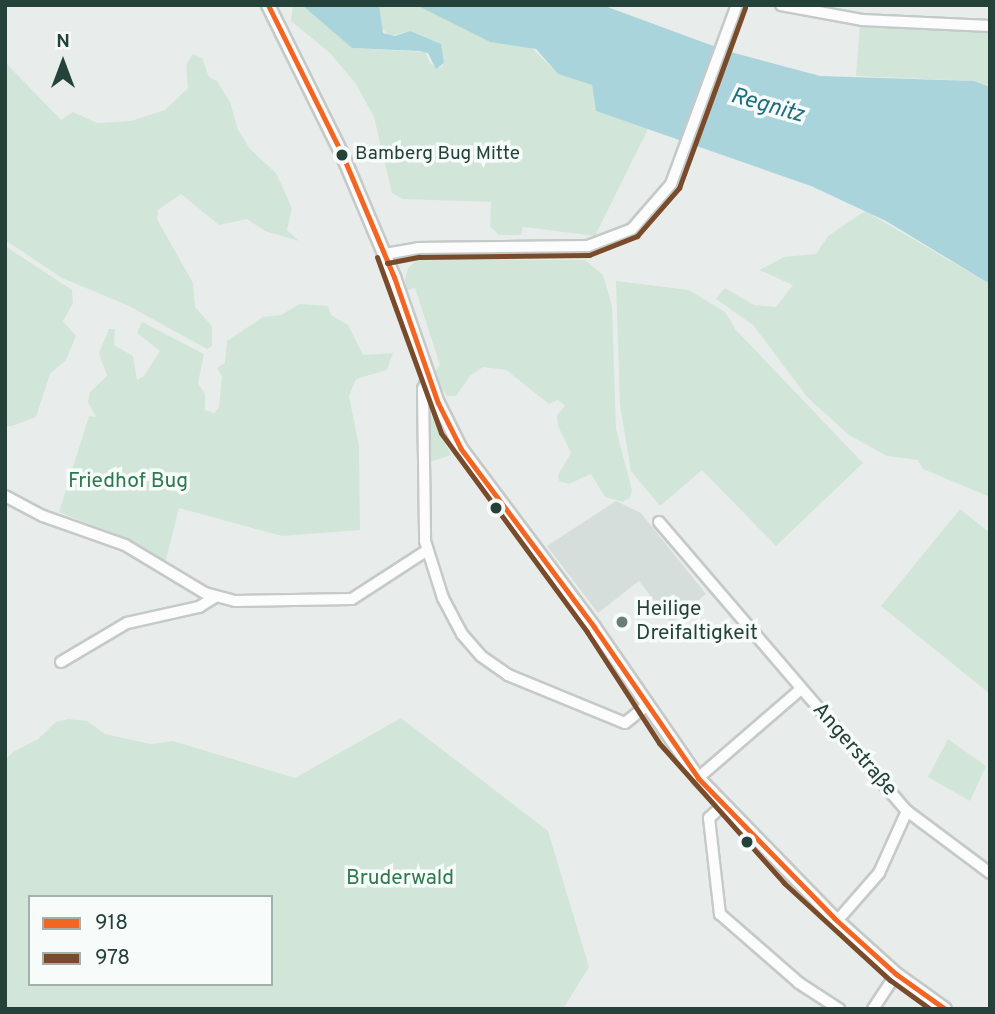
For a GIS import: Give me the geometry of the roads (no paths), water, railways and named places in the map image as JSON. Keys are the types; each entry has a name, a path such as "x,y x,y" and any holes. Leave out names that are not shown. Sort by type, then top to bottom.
{"street":[{"path":"268,5 385,254 429,377 460,449 594,627 645,708 722,806 837,921 896,974 945,1009"},
{"path":"385,254 418,248 596,246 623,235 651,212 671,184 737,5"},
{"path":"781,5 862,20 990,26"},
{"path":"429,377 423,407 426,551 457,627 481,656 508,676 625,723 645,708"},
{"path":"5,496 43,516 125,545 215,597 271,603 352,599 426,551"},
{"name":"Angerstraße","path":"659,522 800,690 907,811 990,873"},
{"path":"61,662 127,622 199,607 215,597"},
{"name":"Angerstraße","path":"698,778 800,690"},
{"path":"722,806 709,818 717,903 727,923 799,983 839,1009"},
{"name":"Angerstraße","path":"837,921 878,873 907,811"},
{"path":"873,1009 896,974"}],"water":[{"path":"302,5 379,5 383,33 395,36 410,31 441,44 444,63 436,69 428,53 419,51 352,48"},
{"name":"Regnitz","path":"416,5 602,5 727,51 820,76 974,81 990,87 990,284 886,221 811,186 596,111 592,85 558,74 536,49 490,42"}],"place":[{"name":"Bamberg Bug Mitte","path":"342,155"},
{"name":"Heilige Dreifaltigkeit","path":"622,622"}],"park label":[{"name":"Friedhof Bug","path":"128,482"},
{"name":"Bruderwald","path":"400,879"}]}
